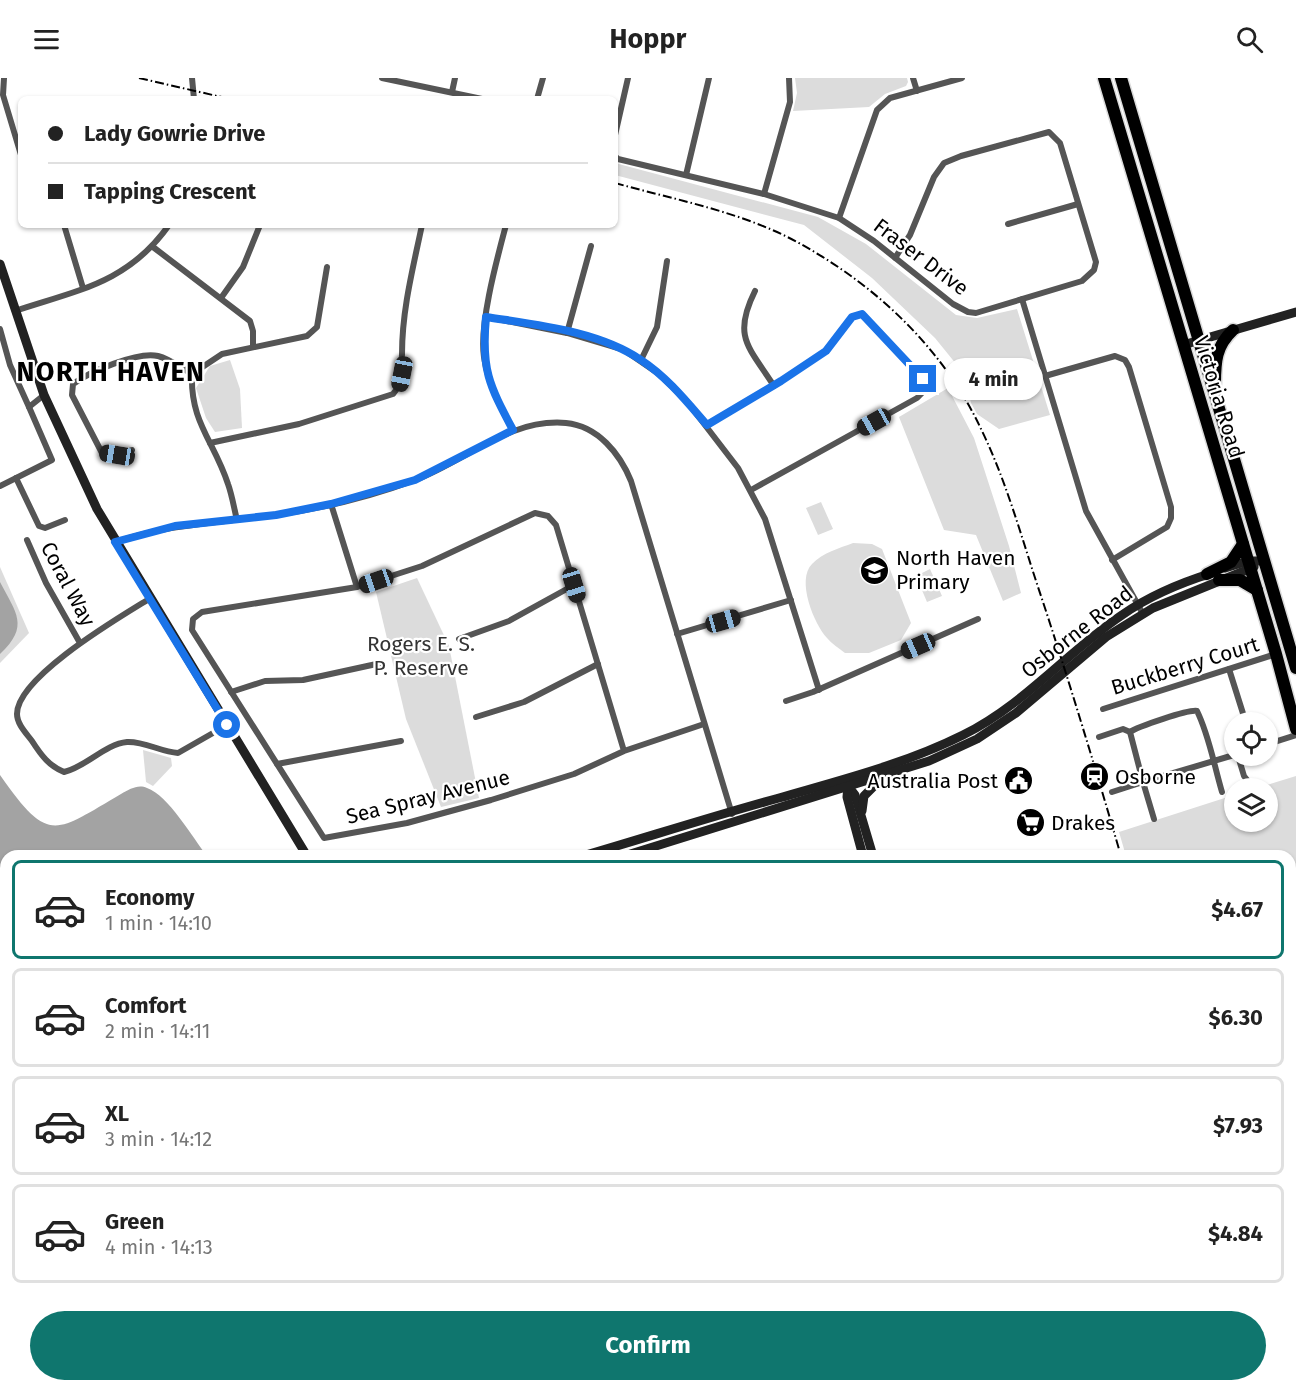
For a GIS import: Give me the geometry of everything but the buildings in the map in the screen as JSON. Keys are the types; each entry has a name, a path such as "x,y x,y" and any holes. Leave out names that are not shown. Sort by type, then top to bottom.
{"highway":[{"name":"Victoria Road","path":"1104,78 1250,565 1296,729"},
{"name":"Victoria Road","path":"1121,78 1263,561 1292,643 1296,668"},
{"path":"1216,400 1216,353 1223,340 1233,330"},
{"path":"1213,577 1231,562 1243,544"},
{"path":"1213,577 1240,580 1257,590"}],"street":[{"path":"4,78 3,95 18,145"},
{"path":"192,78 194,96"},
{"path":"382,78 470,96"},
{"path":"453,92 455,78"},
{"path":"538,96 543,78"},
{"path":"618,122 628,78"},
{"path":"686,175 709,78"},
{"path":"764,194 790,102 789,78"},
{"path":"913,78 917,91"},
{"path":"839,218 877,110 891,98 962,78"},
{"path":"896,258 910,235 934,177 944,163 961,156 1049,132 1060,143 1096,262 1094,270 1082,281 1023,299 1086,511 1140,609"},
{"name":"Fraser Drive","path":"618,159 764,194 839,218 896,258 953,304 968,312 985,311 1023,299"},
{"path":"1008,225 1078,204"},
{"path":"65,228 83,288"},
{"path":"14,312 109,279 138,261 153,248 167,228"},
{"path":"221,298 243,267 259,228"},
{"path":"210,443 299,424 393,394 400,386 403,319 421,228"},
{"path":"505,228 486,317 483,355 488,379 513,430"},
{"path":"567,333 591,246"},
{"path":"153,248 250,321 253,331 253,347"},
{"path":"641,360 657,327 667,261"},
{"path":"0,264 14,312 44,395 115,542 303,850"},
{"path":"192,374 222,354 308,336 317,327 327,267"},
{"path":"755,291 747,306 742,330 746,343 774,386"},
{"path":"1183,345 1296,312"},
{"path":"707,425 774,386 826,351 852,317 862,314 923,379 926,389 917,398 751,490"},
{"path":"486,317 596,340 641,360 676,391 707,425 751,490 765,519 819,690"},
{"path":"0,329 2,345 52,460 0,486"},
{"path":"132,450 117,455 102,453 72,395 73,384 84,376 138,357 156,356 192,374"},
{"path":"1045,376 1115,356 1125,360 1129,367 1171,507 1171,518 1167,526 1112,560"},
{"path":"192,374 191,395 196,416 228,483 237,520"},
{"path":"29,407 44,395"},
{"path":"115,542 175,526 237,520 331,504 415,480 513,430 541,423 568,423 588,429 602,438 623,461 734,822"},
{"path":"16,478 39,526 50,527 65,520"},
{"path":"331,504 357,587 422,566 535,513 548,516 556,525 624,751"},
{"name":"Coral Way","path":"27,540 46,583 80,643"},
{"name":"Osborne Road","path":"643,850 734,822 831,787 859,774 934,749 965,735 1038,685 1100,632 1140,609 1180,595 1213,577 1263,561"},
{"path":"459,639 509,621 574,585"},
{"name":"Sea Spray Avenue","path":"357,587 202,612 193,619 192,630 324,838 407,824 491,800 574,774 624,751 704,724"},
{"path":"149,599 80,643 26,690 18,705 16,716 20,724 55,769 64,772 75,770 118,745 128,742 178,753 227,725"},
{"path":"677,634 791,600"},
{"name":"Osborne Road","path":"848,786 929,761 977,739 1044,692 1140,609"},
{"path":"786,701 819,690 978,619"},
{"name":"Buckberry Court","path":"1103,709 1276,654"},
{"path":"231,692 265,681 303,680 381,663"},
{"path":"476,717 524,702 598,664"},
{"path":"1229,669 1243,712"},
{"path":"1130,732 1136,727 1194,710 1201,720 1222,792"},
{"path":"965,735 977,739 983,724"},
{"path":"1099,737 1123,729 1130,732"},
{"path":"1130,732 1154,819"},
{"path":"1278,741 1296,735"},
{"path":"277,764 401,741"},
{"path":"1112,792 1224,758"},
{"path":"859,774 848,786 847,797 870,850"},
{"path":"862,850 858,821 864,796 868,788 888,774"},
{"path":"831,787 848,786"},
{"path":"831,787 858,821"},
{"name":"Osborne Road","path":"603,850 731,812 831,787"}],"green space":[{"path":"795,78 907,78 908,82 906,86 885,94 869,107 793,111 797,93"},
{"path":"618,164 818,217 866,244 956,315 977,318 1017,309 1050,415 999,429 977,414 971,403 965,375 935,338 872,278 804,225 618,176"},
{"path":"230,360 240,389 242,428 215,432 206,418 196,388 210,366"},
{"path":"948,388 974,438 1009,546 1021,593 1003,601 976,535 944,530 899,417"},
{"path":"821,502 833,529 818,535 806,508"},
{"path":"853,543 872,544 882,549 911,623 901,640 869,653 845,653 829,640 812,613 806,591 808,571 812,564 826,554"},
{"path":"0,567 29,633 0,663"},
{"path":"930,569 942,596 927,602 916,576"},
{"name":"Rogers E. S. P. Reserve","path":"417,578 449,646 479,798 441,807 406,719 376,592"},
{"path":"143,750 171,758 172,766 153,786 146,782"},
{"path":"1296,776 1296,850 1124,850 1119,832 1224,798 1224,832 1278,832 1278,782"}],"shaded area":[{"path":"0,582 15,611 17,627 15,635 0,654"},
{"path":"0,775 30,813 42,822 54,825 66,824 81,817 131,789 147,788 155,792 172,808 203,850 0,850"}],"railway":[{"path":"139,78 217,96"},
{"path":"618,184 731,215 797,242 854,278 880,299 928,347 948,373 982,431 1007,493 1073,695 1119,850"}],"place":[{"name":"North Haven Primary","path":"875,570"},
{"name":"Osborne","path":"1094,777"},
{"name":"Australia Post","path":"1019,781"},
{"name":"Drakes","path":"1030,823"}],"district":[{"name":"NORTH HAVEN","path":"111,372"}],"route":[{"path":"227,725 115,542 175,526 276,515 331,504 415,480 513,430 488,379 483,355 486,317 532,324 596,340 624,350 659,375 685,399 707,425 826,351 852,317 862,314 888,339 923,379"}]}
